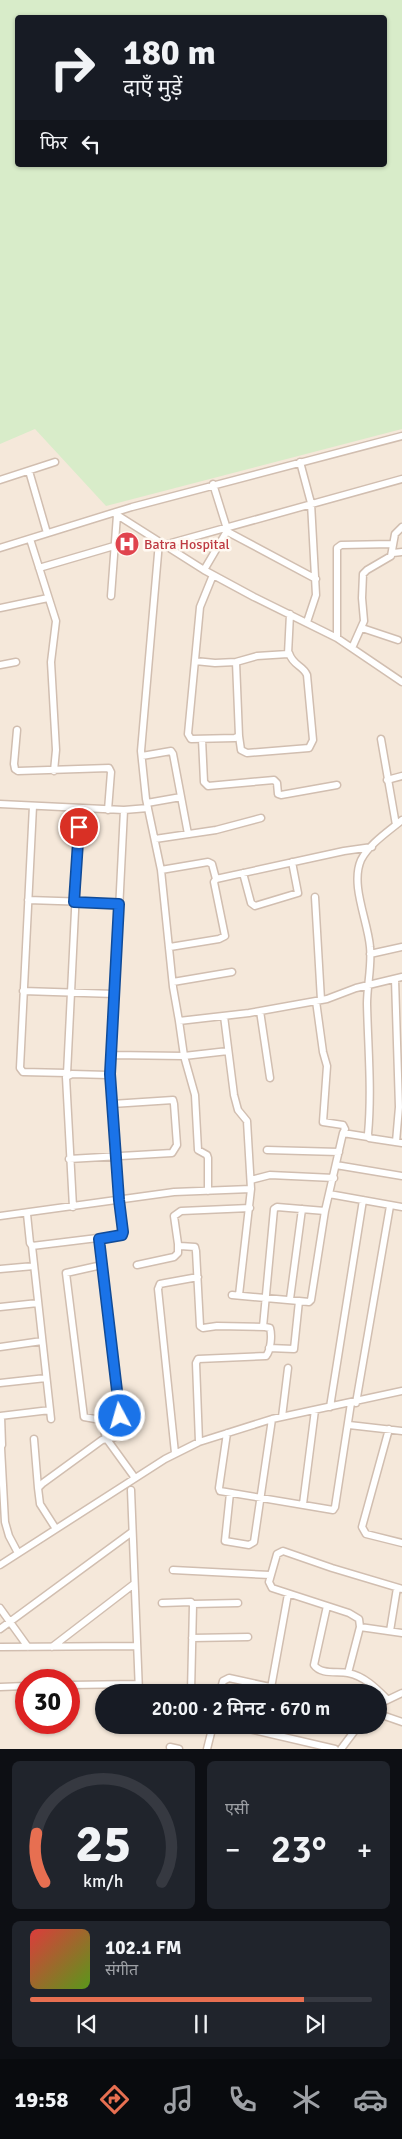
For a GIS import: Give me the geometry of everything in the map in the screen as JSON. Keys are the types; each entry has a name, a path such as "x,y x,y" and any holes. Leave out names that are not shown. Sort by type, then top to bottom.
{"street":[{"path":"0,548 213,484 402,436"},
{"path":"0,480 55,462"},
{"path":"300,462 311,503 316,579 316,595 307,622"},
{"path":"29,470 47,533"},
{"path":"161,543 226,529 311,503 402,479"},
{"path":"204,570 226,529 213,484"},
{"path":"116,514 204,570 337,638 402,682"},
{"path":"111,596 116,514"},
{"path":"393,553 392,544 395,534 402,527"},
{"path":"226,529 316,579"},
{"path":"30,538 56,621 51,662 56,750 54,771"},
{"path":"161,543 142,756 148,805 161,870 176,1014 179,1021 184,1056 195,1095 198,1150 207,1155 208,1158 208,1191"},
{"path":"337,638 337,548 341,544 392,544"},
{"path":"38,568 114,546"},
{"path":"352,648 362,628 364,615 362,598 363,574 367,570 386,561 393,553 402,552"},
{"path":"214,575 200,607 188,734 192,740 235,738 238,736"},
{"path":"0,608 48,598"},
{"path":"236,662 238,736 241,750 247,753 309,748 312,746 307,675 306,672 291,660 289,653 290,614"},
{"path":"362,628 398,640"},
{"path":"195,661 236,662 258,656 284,655 289,653"},
{"path":"0,665 16,662"},
{"path":"17,730 14,769 26,772 109,768 108,810"},
{"path":"202,739 204,782 208,786 274,780 277,783 278,794 281,795 337,785"},
{"path":"382,739 387,780 396,825"},
{"path":"142,756 172,752 188,834"},
{"path":"387,780 402,776"},
{"path":"0,804 124,810 181,797"},
{"path":"33,806 23,991 21,1070 23,1072 67,1074 110,1074"},
{"path":"73,1207 69,1159 67,1074 80,809"},
{"path":"32,1246 122,1235 110,1074 124,810"},
{"path":"155,839 216,830 261,818"},
{"path":"368,1137 370,1109 368,985 370,954 361,907 359,868 362,859 372,847 402,820"},
{"path":"216,879 372,847"},
{"path":"161,870 208,862 212,864 224,936 220,939 170,947"},
{"path":"243,873 250,903 255,906 298,893 292,862"},
{"path":"224,1016 238,1110 247,1121 251,1180 250,1208 236,1295 309,1302 312,1300 324,1211 334,1178 345,1129 343,1125 325,1123 322,1120 327,1066 323,1052 318,1001 315,898"},
{"path":"28,900 119,904"},
{"path":"370,954 402,947"},
{"path":"173,982 232,972"},
{"path":"179,1021 260,1011 318,1001 368,985 398,978 399,1142 343,1133"},
{"path":"23,991 115,994"},
{"path":"260,1011 270,1078"},
{"path":"112,1055 184,1056 228,1051"},
{"path":"69,1159 172,1153 175,1150 177,1145 173,1100 112,1104"},
{"path":"267,1150 339,1152"},
{"path":"336,1165 402,1176"},
{"path":"251,1180 270,1176 334,1178"},
{"path":"0,1216 26,1214 174,1192 251,1189"},
{"path":"329,1194 402,1207"},
{"path":"330,1407 363,1200"},
{"path":"227,1432 219,1488 223,1493 261,1497 330,1510 335,1507 390,1206"},
{"path":"263,1327 274,1209 278,1207 324,1211"},
{"path":"137,1265 174,1257 178,1253 174,1216 176,1213 250,1208"},
{"path":"290,1299 302,1209"},
{"path":"26,1214 32,1246 51,1419"},
{"path":"38,1488 42,1483 106,1438 122,1434 99,1239"},
{"path":"178,1244 180,1246 195,1247 200,1326 263,1327 270,1328 271,1331 269,1352 263,1357 198,1359 196,1363 199,1442"},
{"path":"102,1265 66,1273 84,1417 101,1420 106,1438 135,1478"},
{"path":"0,1269 34,1266"},
{"path":"175,1454 158,1289 160,1284 198,1277"},
{"path":"269,1348 294,1349 299,1301"},
{"path":"0,1307 38,1303"},
{"path":"0,1347 42,1341"},
{"path":"282,1417 288,1368"},
{"path":"0,1383 46,1378"},
{"path":"0,1565 135,1478 199,1442 272,1419 402,1391"},
{"path":"18,1553 9,1536 5,1522 0,1448 0,1416 50,1410"},
{"path":"303,1504 316,1410"},
{"path":"230,1494 225,1541 249,1545 254,1542 272,1419"},
{"path":"349,1425 402,1430"},
{"path":"388,1429 362,1527 366,1534 401,1541"},
{"path":"34,1439 40,1504 56,1529"},
{"path":"131,1490 138,1684"},
{"path":"0,1630 132,1532"},
{"path":"348,1673 360,1627 357,1617 275,1590 270,1586 270,1575 277,1554 283,1551 399,1588 390,1631"},
{"path":"173,1570 270,1575"},
{"path":"52,1647 134,1584"},
{"path":"272,1684 288,1594"},
{"path":"162,1603 238,1603"},
{"path":"191,1684 193,1604"},
{"path":"326,1606 314,1665 322,1671 348,1673 370,1682 388,1699 402,1693"},
{"path":"0,1608 28,1647"},
{"path":"360,1627 402,1634"},
{"path":"192,1638 248,1637"},
{"path":"0,1647 137,1646"},
{"path":"222,1684 223,1681 228,1678 254,1684"},
{"path":"80,1685 95,1685"},
{"path":"0,1687 15,1686"},
{"path":"387,1717 402,1722"},
{"path":"207,1749 211,1734"},
{"path":"270,1734 334,1749"},
{"path":"341,1749 352,1734"},
{"path":"170,1747 179,1749"}],"shaded area":[{"path":"0,0 402,0 402,1749 0,1749"}],"green space":[{"path":"0,0 402,0 402,429 106,506 35,429 0,444"}],"place":[{"name":"Batra Hospital","path":"127,544"}],"route":[{"path":"79,827 74,902 119,904 110,1074 123,1232 122,1235 99,1239 120,1416"}]}
